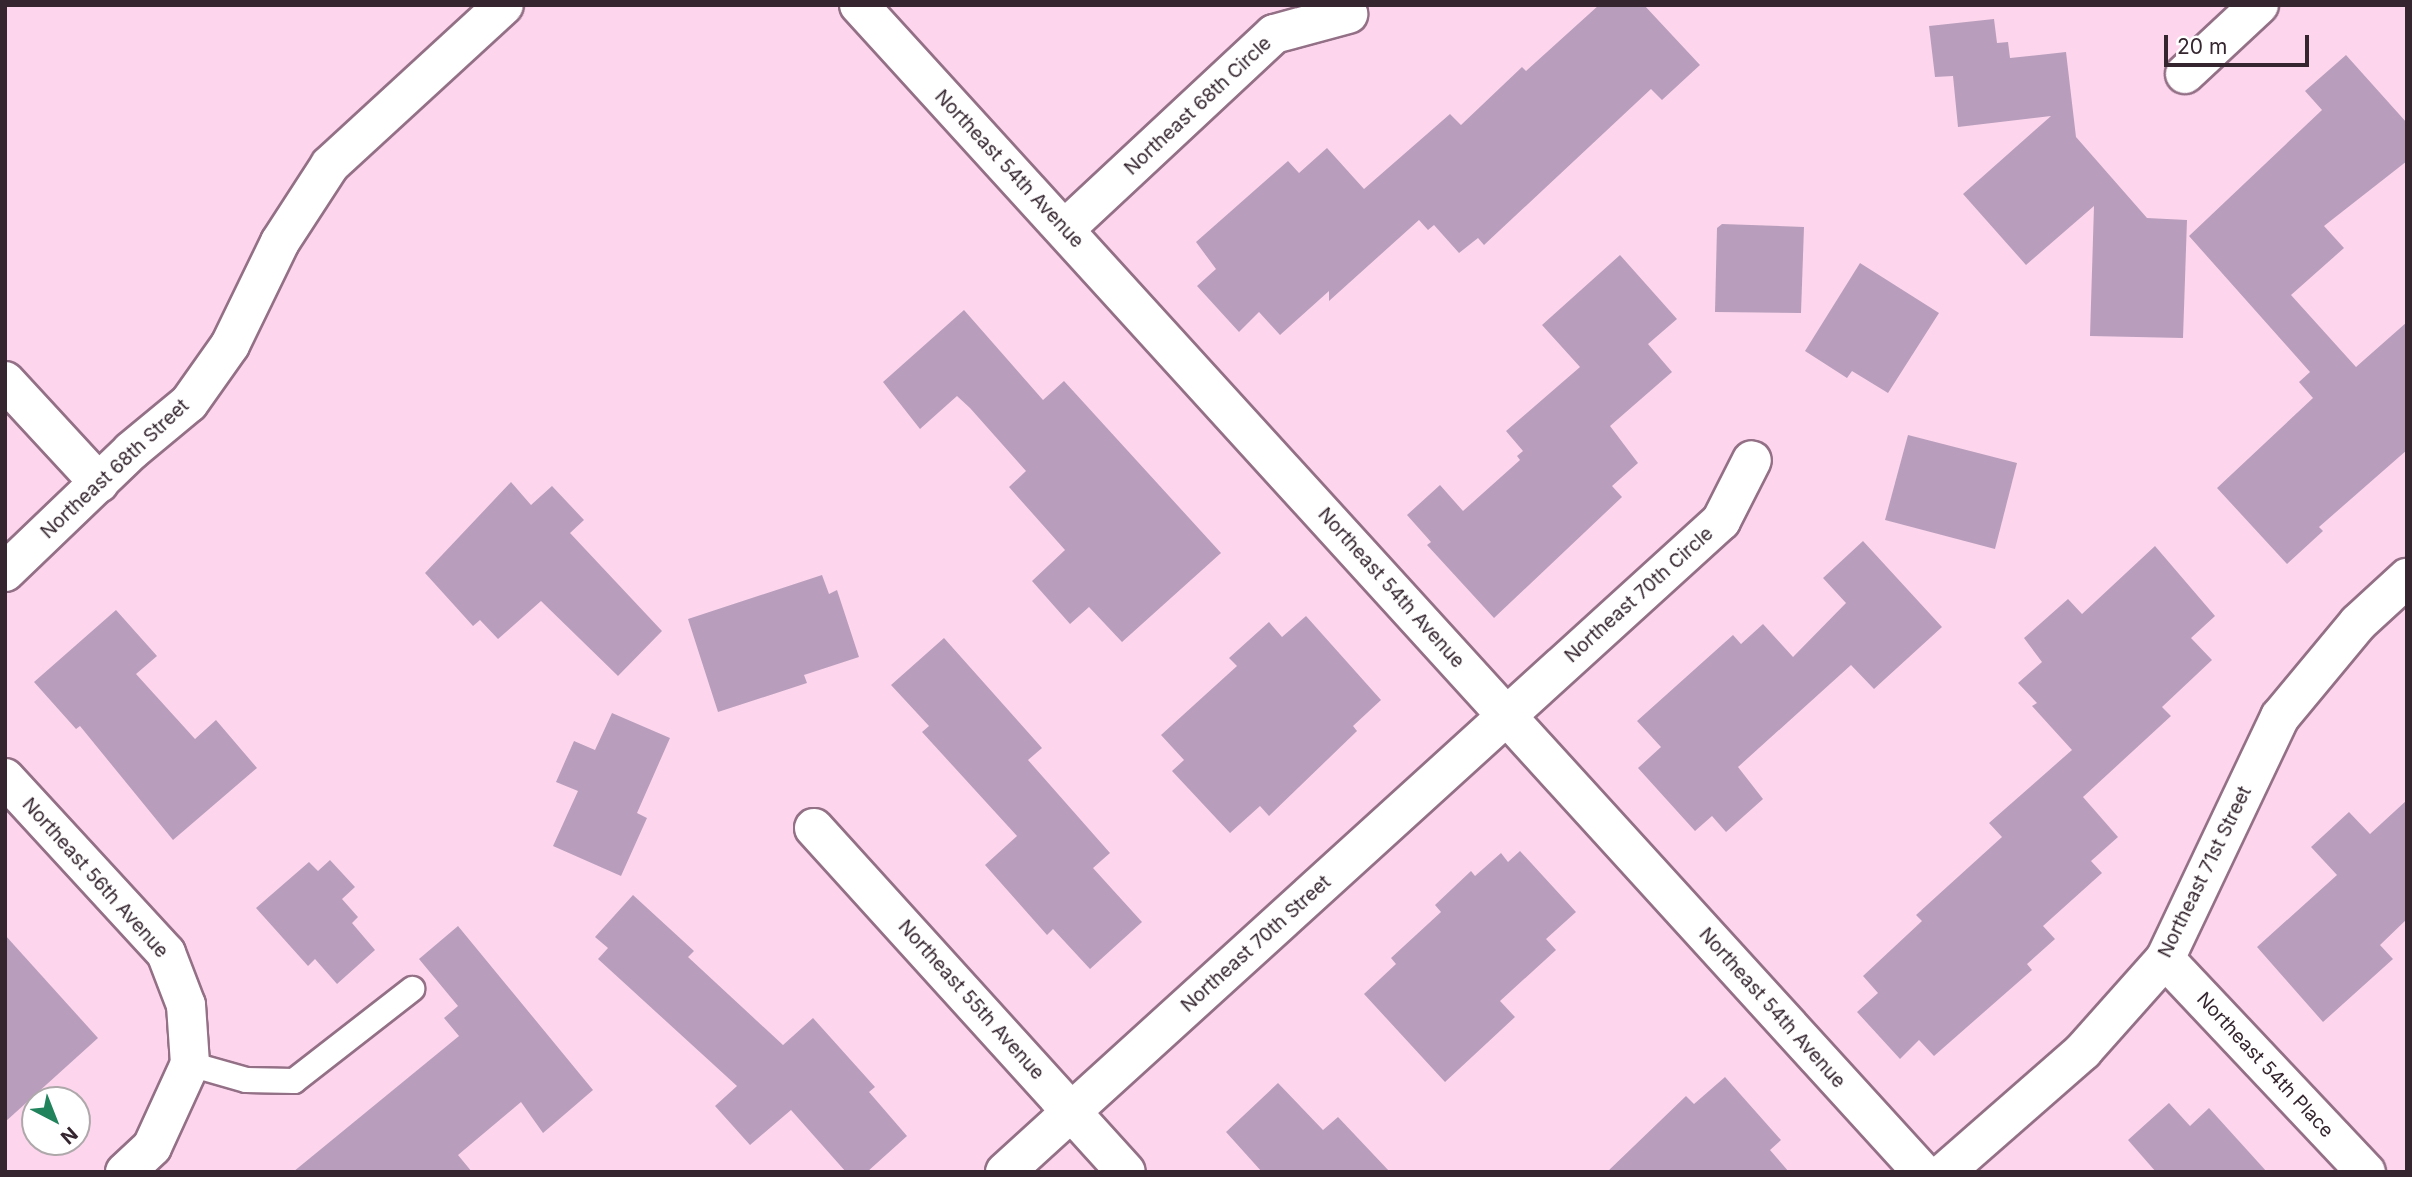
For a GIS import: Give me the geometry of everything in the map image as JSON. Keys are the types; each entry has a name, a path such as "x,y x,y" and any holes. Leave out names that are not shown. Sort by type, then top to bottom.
{"street":[{"name":"Northeast 68th Street","path":"5,572 189,403 230,345 280,242 330,165 504,5"},
{"name":"Northeast 54th Avenue","path":"859,5 1922,1172"},
{"path":"2185,74 2259,5"},
{"name":"Northeast 68th Circle","path":"1065,229 1274,34 1348,14"},
{"path":"5,381 99,483"},
{"name":"Northeast 70th Circle","path":"1506,715 1721,521 1752,460"},
{"name":"Northeast 71st Street","path":"1945,1172 2083,1051 2165,959 2280,717 2358,623 2407,578"},
{"name":"Northeast 70th Street","path":"1005,1172 1506,715"},
{"name":"Northeast 56th Avenue","path":"5,778 166,953 186,1005 190,1064"},
{"name":"Northeast 55th Avenue","path":"814,828 1126,1172"},
{"name":"Northeast 54th Place","path":"2165,959 2366,1172"},
{"path":"125,1172 152,1147 190,1064"}],"lane":[{"path":"190,1064 246,1080 294,1081 412,989"}],"building":[{"path":"1599,5 1644,5 1700,65 1662,100 1651,89 1484,245 1478,238 1459,253 1434,225 1428,230 1419,220 1329,301 1329,291 1280,335 1259,312 1239,332 1197,286 1216,269 1196,242 1288,161 1299,173 1327,148 1364,189 1450,114 1461,125 1522,67 1526,71"},
{"path":"1994,19 1997,43 2008,42 2010,58 2066,52 2076,137 2147,218 2187,220 2183,338 2090,336 2094,206 2026,265 1963,194 2051,116 1958,127 1953,76 1935,77 1929,26"},
{"path":"2346,55 2407,123 2407,161 2324,226 2344,248 2291,295 2356,367 2407,322 2407,450 2319,527 2323,531 2287,564 2217,488 2313,398 2299,382 2310,372 2189,236 2322,110 2305,91"},
{"path":"1722,224 1804,227 1801,313 1715,312 1717,228"},
{"path":"1620,255 1677,319 1648,344 1672,372 1610,426 1638,463 1612,486 1622,497 1494,618 1427,545 1431,542 1407,515 1440,485 1463,511 1520,460 1517,456 1523,451 1506,431 1580,367 1542,325"},
{"path":"1860,263 1939,313 1888,393 1852,371 1847,378 1805,351"},
{"path":"964,310 1043,400 1064,381 1221,553 1122,642 1089,607 1070,624 1032,581 1065,550 1009,487 1026,471 970,408 957,396 920,429 883,382"},
{"path":"1908,435 2017,463 1995,549 1885,520"},
{"path":"511,482 531,505 552,486 584,520 570,533 662,631 618,676 541,601 498,639 480,620 473,626 425,573"},
{"path":"1863,541 1942,627 1874,689 1851,665 1738,767 1763,799 1726,832 1712,816 1695,831 1638,768 1661,747 1637,721 1733,635 1741,644 1763,624 1793,657 1846,603 1823,578"},
{"path":"2155,546 2215,616 2191,638 2212,660 2162,707 2171,716 2083,797 2118,837 2091,861 2102,873 2043,926 2055,939 2027,964 2032,970 1934,1056 1919,1040 1900,1059 1857,1012 1878,993 1863,976 1922,921 1916,915 2002,837 1989,823 2072,750 2032,706 2037,703 2018,683 2042,662 2024,638 2068,599 2082,614"},
{"path":"822,575 829,594 837,590 859,657 804,675 807,683 718,712 688,619"},
{"path":"116,610 157,656 136,674 195,739 216,720 257,768 173,840 80,726 76,729 34,682"},
{"path":"1306,616 1381,700 1353,726 1357,731 1269,816 1260,806 1230,833 1172,771 1184,760 1161,735 1237,666 1229,658 1269,622 1282,637"},
{"path":"944,638 1042,748 1028,760 1110,853 1093,868 1142,922 1090,969 1053,929 1047,935 985,865 1017,836 922,732 929,726 891,685"},
{"path":"612,713 670,738 637,813 647,818 621,876 553,846 578,791 556,782 574,741 595,750"},
{"path":"2407,800 2407,919 2380,945 2393,959 2323,1022 2257,947 2337,875 2311,847 2349,812 2370,834"},
{"path":"1520,851 1576,912 1546,939 1556,950 1500,1001 1515,1017 1445,1082 1364,994 1396,964 1391,958 1441,912 1435,905 1471,871 1475,876 1501,853 1508,862"},
{"path":"330,860 355,887 342,899 358,917 352,923 375,950 337,984 315,959 308,966 256,908 309,862 318,871"},
{"path":"633,895 694,951 688,957 783,1045 813,1018 875,1087 869,1092 907,1136 867,1172 846,1172 791,1110 750,1145 715,1106 737,1086 598,959 608,948 595,937"},
{"path":"458,926 593,1090 543,1133 521,1102 458,1155 472,1172 293,1172 459,1036 444,1018 458,1006 419,959"},
{"path":"5,935 98,1038 45,1086 21,1086 21,1108 5,1122"},
{"path":"1725,1077 1781,1140 1770,1150 1789,1172 1607,1172 1686,1096 1694,1104"},
{"path":"1278,1083 1323,1130 1338,1117 1390,1172 1262,1172 1226,1132"},
{"path":"2169,1103 2190,1126 2209,1108 2267,1172 2156,1172 2128,1140"}]}
